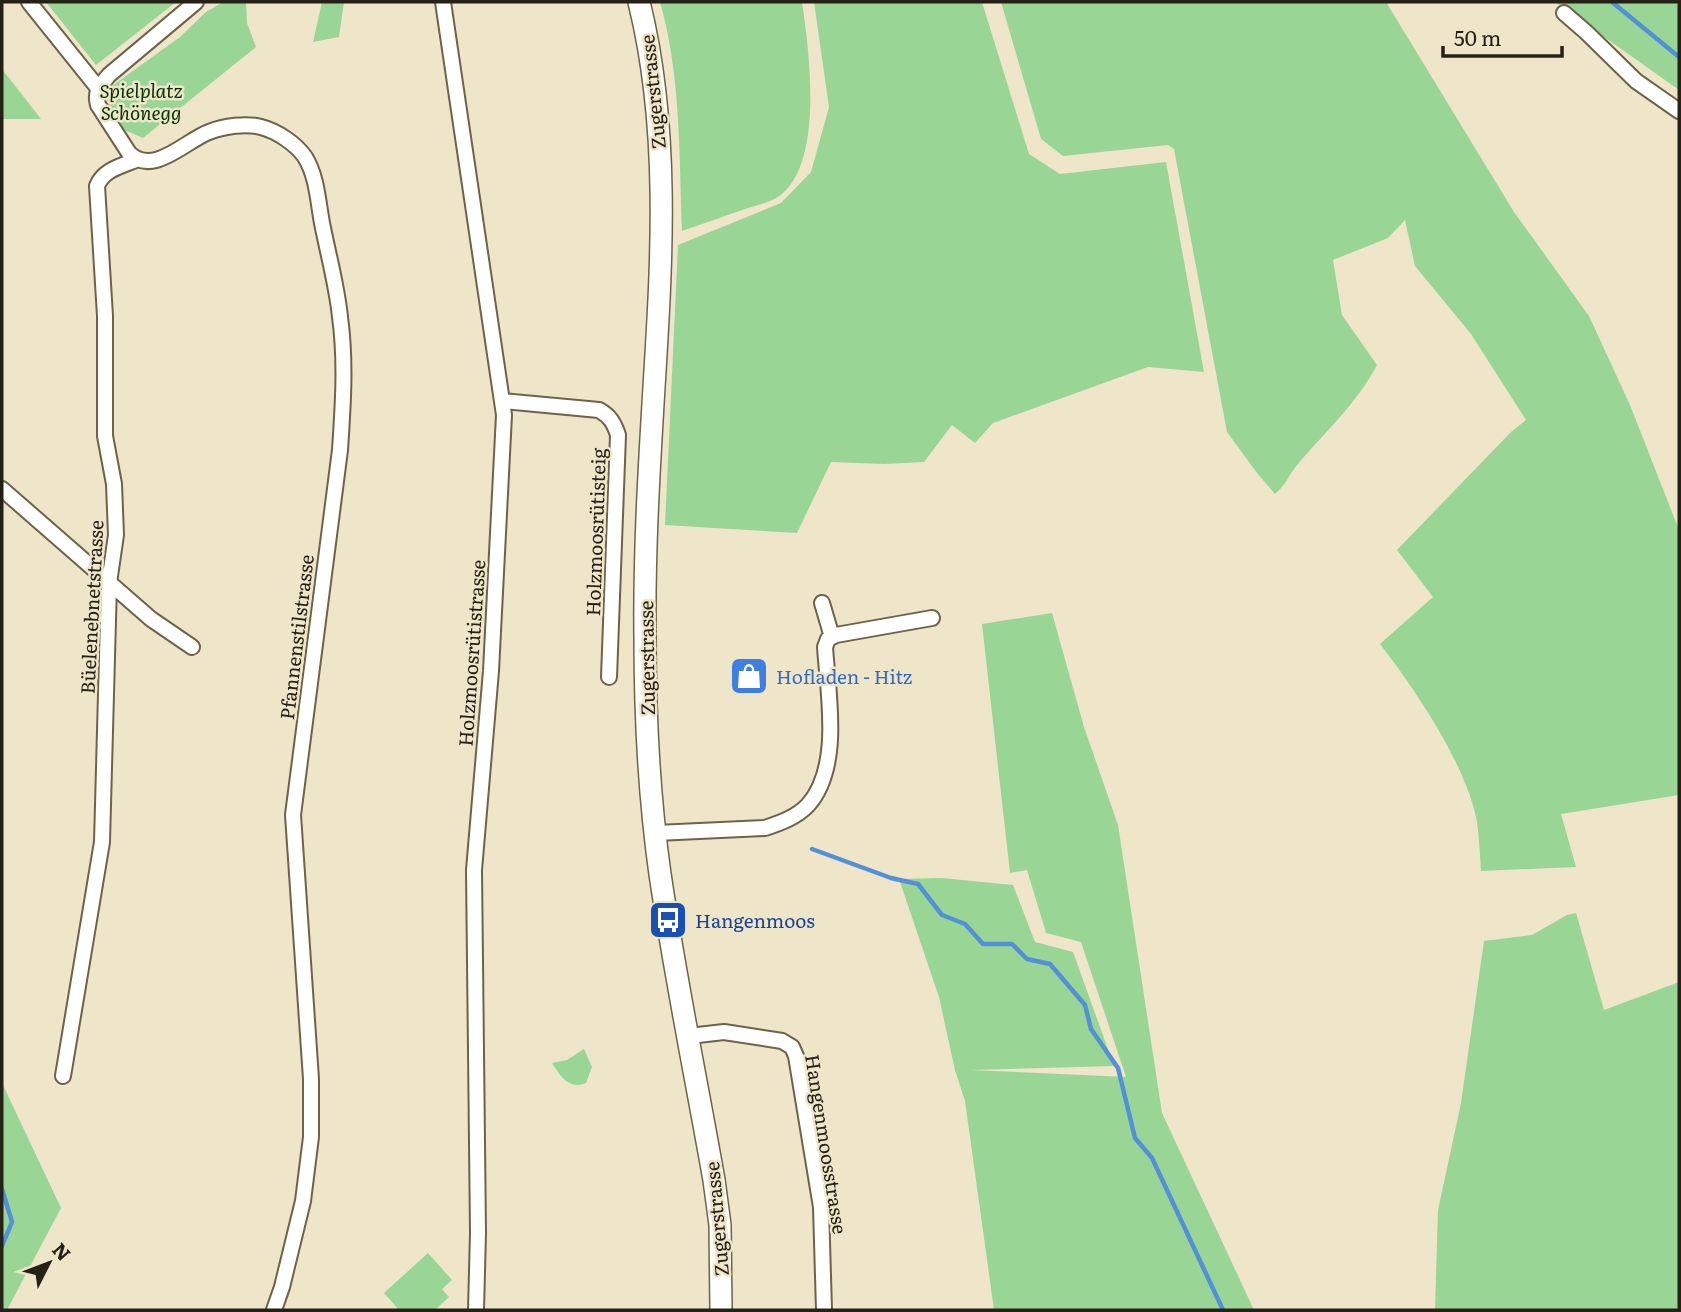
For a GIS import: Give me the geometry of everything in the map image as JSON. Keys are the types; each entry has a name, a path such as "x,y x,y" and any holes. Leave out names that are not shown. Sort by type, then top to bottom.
{"main road":[{"name":"Zugerstrasse","path":"639,2 648,38 660,149 660,284 649,466 646,706 660,873 720,1225 721,1310"}],"street":[{"path":"29,2 98,88"},
{"path":"136,160 98,105 98,88 197,2"},
{"name":"Holzmoosrütistrasse","path":"443,2 505,415 491,671 474,870 478,1233 476,1310"},
{"path":"1564,13 1636,81 1679,111"},
{"name":"Pfannenstilstrasse","path":"136,160 146,163 156,160 209,131 237,126 262,127 287,139 304,156 314,179 341,317 344,390 340,450 293,815 311,1079 311,1138 303,1201 274,1310"},
{"name":"Büelenebnetstrasse","path":"63,1076 102,842 109,583 116,535 114,484 105,436 105,316 97,186 106,173 136,160"},
{"name":"Holzmoosrütisteig","path":"502,401 599,410 608,415 615,425 618,435 609,677"},
{"path":"2,489 151,619 192,647"},
{"path":"822,603 832,636"},
{"path":"656,832 765,828 780,823 807,807 823,778 829,749 831,717 825,647 828,639 832,636 932,618"},
{"name":"Hangenmoosstrasse","path":"689,1036 724,1032 782,1041 792,1047 796,1056 821,1207 824,1310"}],"green space":[{"path":"46,2 176,2 96,65"},
{"name":"Spielplatz Schönegg","path":"223,2 246,2 247,23 256,47 143,138 118,127 107,100 112,86 180,37 206,12"},
{"path":"322,2 344,2 339,37 313,42"},
{"path":"660,2 802,2 808,48 808,134 803,160 793,182 778,197 682,231 675,86"},
{"path":"814,2 982,2 1029,154 1060,174 1166,162 1204,372 1148,367 993,423 975,443 952,425 924,462 831,462 797,533 665,525 678,245 781,203 811,172 829,107"},
{"path":"1001,2 1386,2 1514,212 1589,316 1630,405 1679,530 1679,795 1561,814 1576,867 1481,871 1477,822 1463,777 1438,729 1380,644 1433,597 1397,550 1511,432 1526,420 1471,334 1415,266 1405,220 1388,238 1333,260 1342,315 1377,365 1351,404 1275,494 1227,432 1174,149 1168,145 1063,156 1041,139"},
{"path":"1555,2 1679,2 1679,90"},
{"path":"2,69 41,119 2,119"},
{"path":"1052,613 1084,727 1118,825 1162,1113 1254,1310 994,1310 965,1101 955,1070 939,997 899,879 942,878 1013,885 1035,942 1073,952 1114,1066 971,1070 1126,1077 1081,942 1046,933 1027,870 1010,873 982,624"},
{"path":"1576,913 1604,1010 1679,982 1679,1310 1435,1310 1438,1210 1461,1103 1484,941 1532,935 1567,915"},
{"path":"584,1049 592,1067 586,1083 575,1085 562,1077 552,1063 567,1060"},
{"path":"2,1083 61,1208 7,1310 2,1310"},
{"path":"428,1253 452,1280 442,1289 449,1297 435,1310 399,1310 384,1293"}],"waterway":[{"path":"1612,2 1679,57"},
{"path":"812,849 891,878 918,884 942,915 965,924 983,944 1012,944 1027,959 1050,964 1085,1005 1091,1029 1118,1068 1135,1138 1152,1158 1223,1310"},
{"path":"2,1189 12,1222 2,1246"}],"place":[{"name":"Hofladen - Hitz","path":"749,676"},
{"name":"Hangenmoos","path":"668,920"}]}
